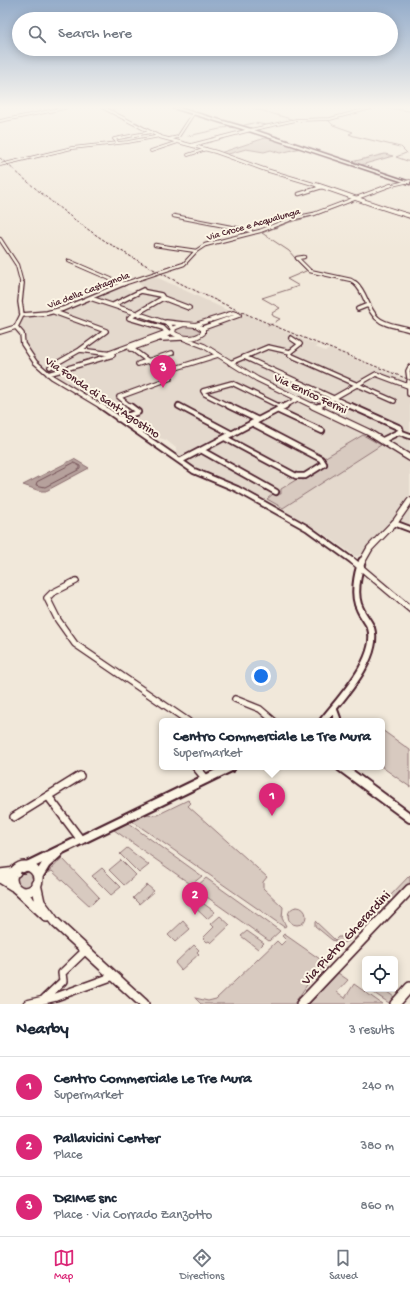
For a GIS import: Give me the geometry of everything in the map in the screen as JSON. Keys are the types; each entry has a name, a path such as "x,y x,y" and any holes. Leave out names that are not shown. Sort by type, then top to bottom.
{"main road":[{"path":"325,155 410,182"},
{"path":"0,874 32,869 37,881 40,902 55,922 144,1004"},
{"path":"16,889 12,880 19,870"},
{"path":"0,878 16,889 46,917 55,922"},
{"path":"16,889 28,890 37,881"},
{"name":"Via Pietro Gherardini","path":"301,1004 410,889"},
{"path":"395,1004 410,987"}],"street":[{"path":"0,165 43,155"},
{"path":"223,155 410,216"},
{"name":"Via Croce e Acqualunga","path":"159,272 184,264 196,251 205,245 314,214 404,181"},
{"path":"299,194 322,187"},
{"path":"174,216 253,232"},
{"path":"0,239 7,248 21,275 19,306 22,315 16,327 0,332"},
{"path":"155,245 169,249 177,247 196,251"},
{"path":"304,257 297,258 310,271 355,282 362,289 370,311 379,319 410,330"},
{"path":"69,261 123,284"},
{"name":"Via della Castagnola","path":"22,315 54,312 123,284 159,272"},
{"path":"113,305 143,290 161,295 163,298 189,308"},
{"path":"90,298 161,321 168,324 172,330"},
{"path":"110,353 167,332 165,329 130,319 137,313 163,298"},
{"path":"358,309 368,305"},
{"path":"50,367 80,350 106,331 54,312"},
{"path":"161,321 195,325 203,328 239,315 234,313 195,325"},
{"path":"48,374 132,349 167,335 172,330 183,324"},
{"name":"Via Fonda di Sant'Agostino","path":"16,327 22,334 23,344 35,362 60,383 98,403 118,419 135,429 196,472 237,488 298,522 360,566 410,609"},
{"path":"203,328 204,332 200,336 199,341 204,346"},
{"name":"Via Enrico Fermi","path":"172,330 175,335 204,346 257,379 299,398 383,440 410,458"},
{"path":"155,340 200,336"},
{"path":"230,363 269,347 286,353 290,352 300,344 290,338"},
{"path":"118,419 138,412 118,397 170,379 170,377 132,349"},
{"path":"80,350 115,354"},
{"path":"138,364 172,353"},
{"path":"163,372 218,355"},
{"path":"290,355 394,401"},
{"path":"244,357 334,398 410,436"},
{"path":"409,394 408,386 410,385 408,372 410,367"},
{"path":"317,407 379,375 408,386"},
{"path":"258,420 209,396 204,393 204,390 231,383 282,407"},
{"path":"180,462 299,398"},
{"path":"179,406 232,434"},
{"path":"277,410 322,432"},
{"path":"224,438 297,476 305,476 322,465 324,462 252,423"},
{"path":"383,440 400,430"},
{"path":"201,450 276,492"},
{"path":"326,718 334,710 363,668 367,657 371,637 370,627 358,602 360,566 368,552 394,524 410,501"},
{"path":"394,524 410,529"},
{"path":"76,581 52,593 47,598 58,620 72,640 101,663 184,718"},
{"path":"235,700 260,709 270,718"},
{"path":"334,710 337,718"},
{"path":"198,770 206,779"},
{"path":"19,870 225,770"},
{"path":"348,770 410,818"},
{"path":"14,817 80,776"},
{"path":"48,796 81,840"},
{"path":"37,881 49,861 63,849"},
{"path":"43,1000 63,981 62,972 86,950"},
{"path":"27,1004 114,976"}],"shaded area":[{"path":"381,155 393,156 361,165 372,168 370,169 351,162"},
{"path":"152,275 231,312 240,312 318,345 315,347 325,351 330,349 408,381 406,395 410,396 410,530 398,528 358,556 355,556 324,534 284,510 276,512 234,488 191,471 177,462 176,448 166,440 146,434 117,416 100,402 56,378 39,364 24,342 25,335 18,325 25,317 50,313 120,286 135,292 144,288 136,281"},
{"path":"184,326 193,326 201,332 193,337 177,335 175,332 176,329"},
{"path":"363,435 381,445 283,508 267,499 273,494 281,494 281,489 299,478 303,480 309,477 308,476 328,463 324,458"},
{"path":"385,732 410,750 410,787 385,769"},
{"path":"188,800 191,803 188,806 267,877 263,882 263,888 283,907 282,918 286,926 284,927 132,821 145,814 157,815"},
{"path":"128,823 202,876 192,884 189,883 114,830"},
{"path":"127,848 149,865 139,873 120,854"},
{"path":"62,858 99,897 90,906 52,871 48,873"},
{"path":"121,860 136,875 124,885 109,870"},
{"path":"102,868 121,887 111,895 92,876"},
{"path":"25,870 31,873 34,879 31,885 25,888 19,885 16,879 19,873"},
{"path":"410,875 410,883 383,912 367,922 349,941 342,943 332,940 315,926 315,921 335,940 338,937 344,937 348,940"},
{"path":"206,878 280,931 269,941 197,890 196,887"},
{"path":"147,885 154,891 139,904 133,898"},
{"path":"192,896 215,912 207,919 187,900"},
{"path":"297,907 303,910 306,916 303,922 297,925 291,922 288,916 291,910"},
{"path":"220,916 230,925 211,943 209,941 207,942 203,938 214,927 211,924"},
{"path":"183,921 190,929 175,942 168,935"},
{"path":"247,931 264,943 258,949 241,936"},
{"path":"284,934 327,964 307,985 294,1004 201,1004 195,998 208,1001 216,999 277,941 281,945 286,940 282,936"},
{"path":"194,945 199,950 197,952 199,954 181,970 175,963"},
{"path":"338,973 348,980 337,992 345,998 354,984 362,990 362,992 365,992 382,1004 309,1004"},
{"path":"372,992 387,992 394,997 389,1003"}],"water":[{"path":"74,459 89,468 46,491 40,491 23,485"}],"waterway":[{"path":"401,155 396,157 410,162"},
{"path":"314,216 356,200"},
{"path":"291,222 313,216"},
{"path":"275,228 290,222"},
{"path":"274,228 262,233 289,251 295,258"},
{"path":"295,259 306,270"},
{"path":"275,322 280,319 273,316 272,313 280,308 262,298 299,286 287,279 306,271"},
{"path":"268,326 272,324"}],"railway":[{"path":"0,158 53,203 81,224 145,265 219,302 410,380"}],"place":[{"name":"DRIME snc","path":"163,388"},
{"name":"Centro Commerciale Le Tre Mura","path":"272,816"},
{"name":"Pallavicini Center","path":"195,915"}]}
